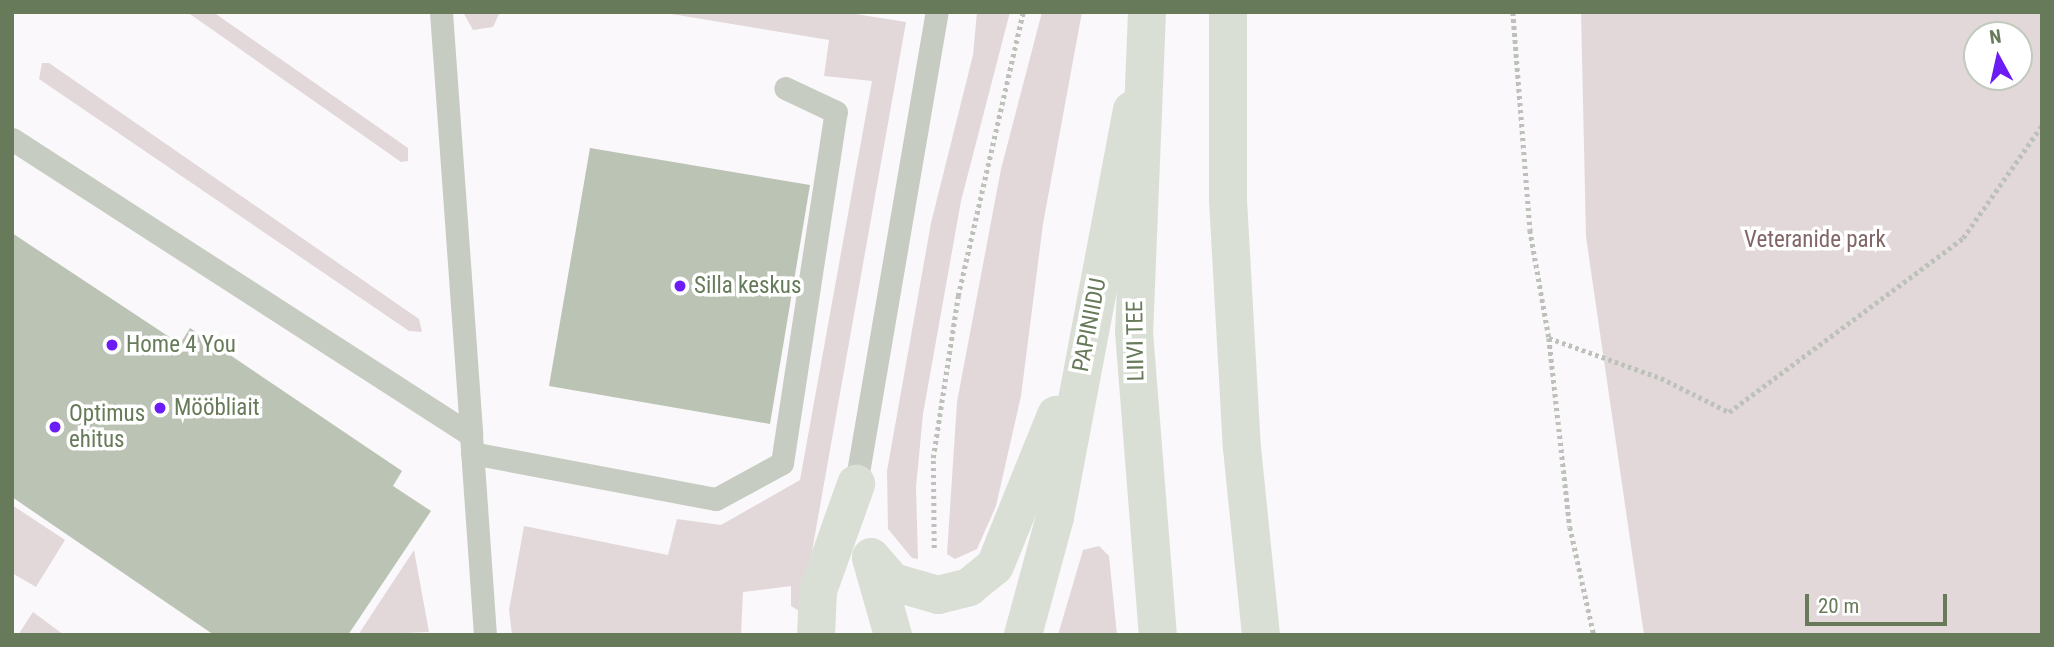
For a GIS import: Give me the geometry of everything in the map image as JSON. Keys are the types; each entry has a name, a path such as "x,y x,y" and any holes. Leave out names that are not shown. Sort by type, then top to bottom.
{"main road":[{"path":"1228,12 1228,200 1242,448 1261,635"},
{"name":"PAPINIIDU","path":"1023,635 1055,517 1146,29"},
{"name":"LIIVI TEE","path":"1146,29 1134,332 1157,635"},
{"path":"870,557 893,582 938,594 969,587 995,566 1086,342"},
{"path":"856,484 870,557 893,635"},
{"path":"816,635 818,591 856,484"}],"lane":[{"path":"441,12 485,635"},
{"path":"856,484 937,12"},
{"path":"12,139 471,444 716,499 782,463 836,112 785,88"}],"path":[{"path":"934,551 933,458 958,296 1023,12"},
{"path":"1513,12 1530,230 1549,338 1570,527 1594,635"},
{"path":"1549,338 1661,378 1729,412 1963,238 2042,125"}],"green space":[{"path":"187,12 213,12 408,148 408,161 401,162"},
{"path":"463,12 500,12 493,27 473,30"},
{"path":"659,12 843,12 906,22 803,602 799,611 791,606 791,586 743,592 741,635 512,635 509,610 524,526 668,555 677,519 721,525 800,480 872,81 824,76 829,40"},
{"path":"977,12 1010,12 961,201 923,414 916,487 918,559 912,558 888,529 887,471 931,223 973,55"},
{"path":"1042,12 1082,12 1043,224 1021,396 996,506 977,549 955,559 947,554 957,402 1001,169"},
{"name":"Veteranide park","path":"1581,12 2042,12 2042,635 1644,635 1586,237"},
{"path":"42,63 49,63 419,319 422,332 409,331 39,79"},
{"path":"12,505 65,540 36,587 12,573"},
{"path":"1099,546 1109,556 1117,635 1058,635 1083,550"},
{"path":"414,550 429,632 358,635"},
{"path":"33,612 64,635 18,635"}],"building":[{"name":"Silla keskus","path":"590,148 810,185 770,424 549,386"},
{"name":"Mööbliait","path":"12,233 180,344 190,328 402,471 393,486 431,511 348,635 214,635 12,497"}],"place":[{"name":"Silla keskus","path":"680,286"},
{"name":"Home 4 You","path":"112,345"},
{"name":"Mööbliait","path":"160,408"},
{"name":"Optimus ehitus","path":"55,427"}]}
